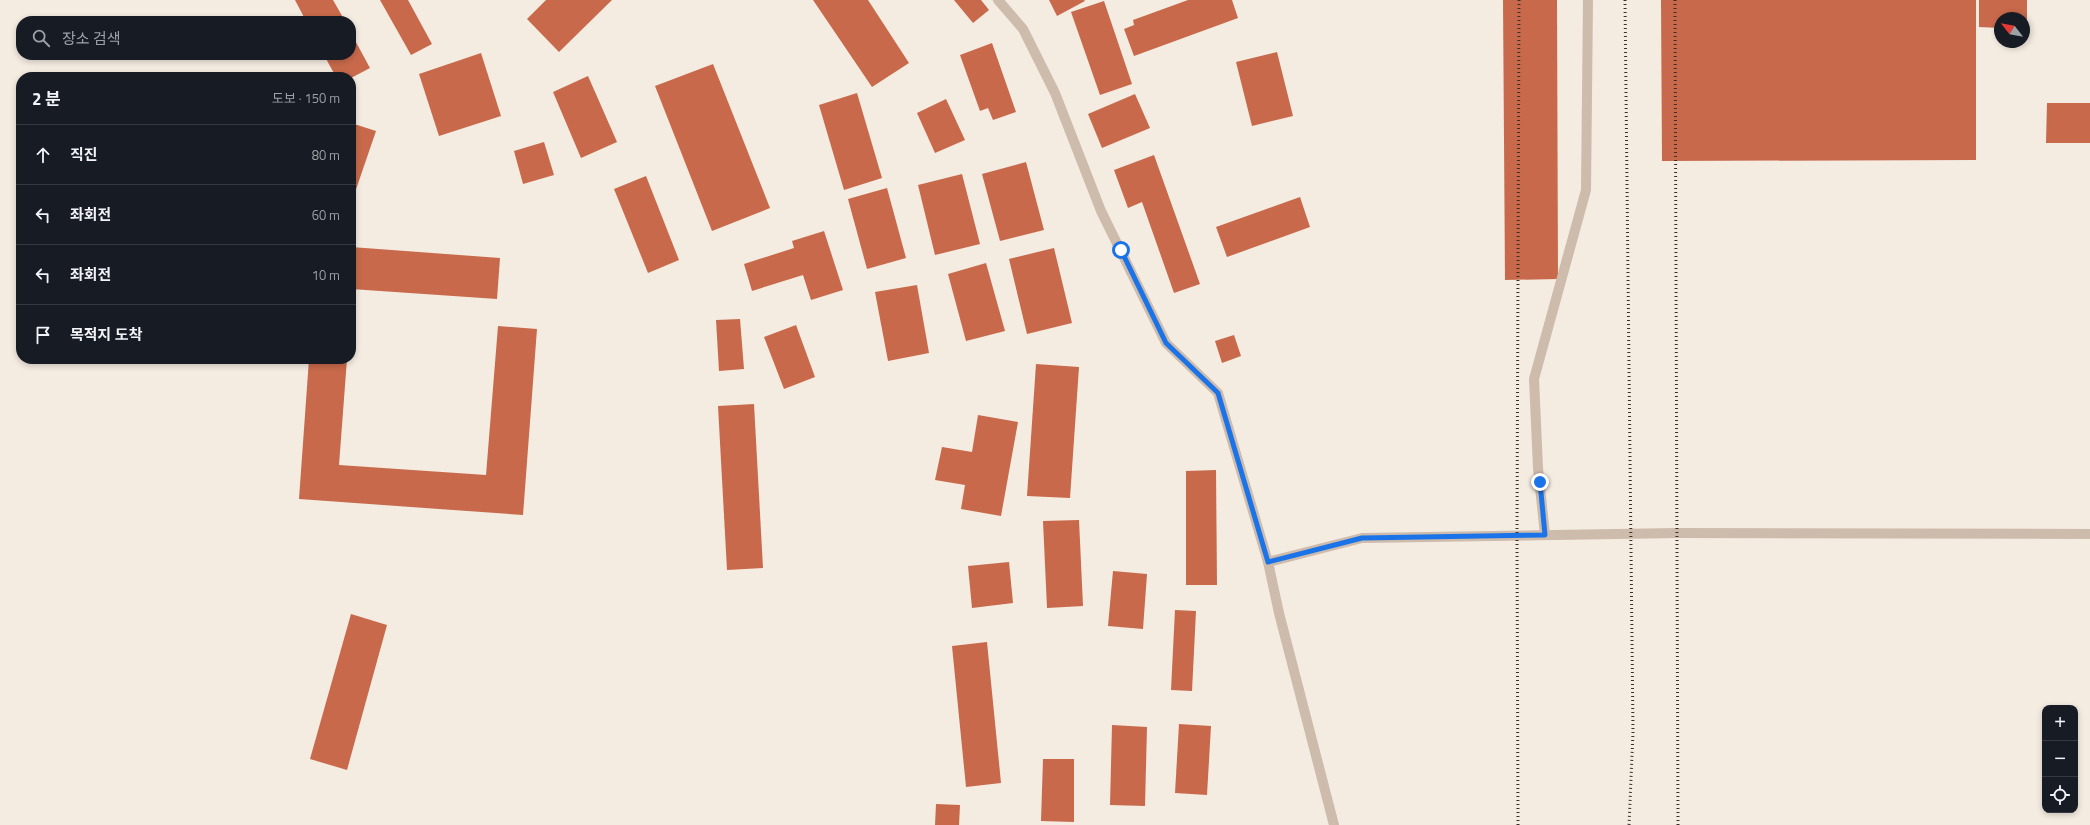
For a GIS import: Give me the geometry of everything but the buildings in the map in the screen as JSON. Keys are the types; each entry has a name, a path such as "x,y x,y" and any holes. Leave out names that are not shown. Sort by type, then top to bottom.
{"street":[{"path":"998,0 1023,28 1055,93 1101,211 1166,343 1218,393 1268,562 1279,613 1334,825"},
{"path":"1545,535 1538,468 1534,379 1586,190 1588,0"},
{"path":"1268,562 1362,538 1677,533 2090,534"}],"railway":[{"path":"1518,825 1517,536 1519,0"},
{"path":"1625,0 1633,732 1629,825"},
{"path":"1675,0 1678,825"}],"route":[{"path":"1121,250 1166,343 1218,393 1268,562 1362,538 1545,535 1540,482"}]}
